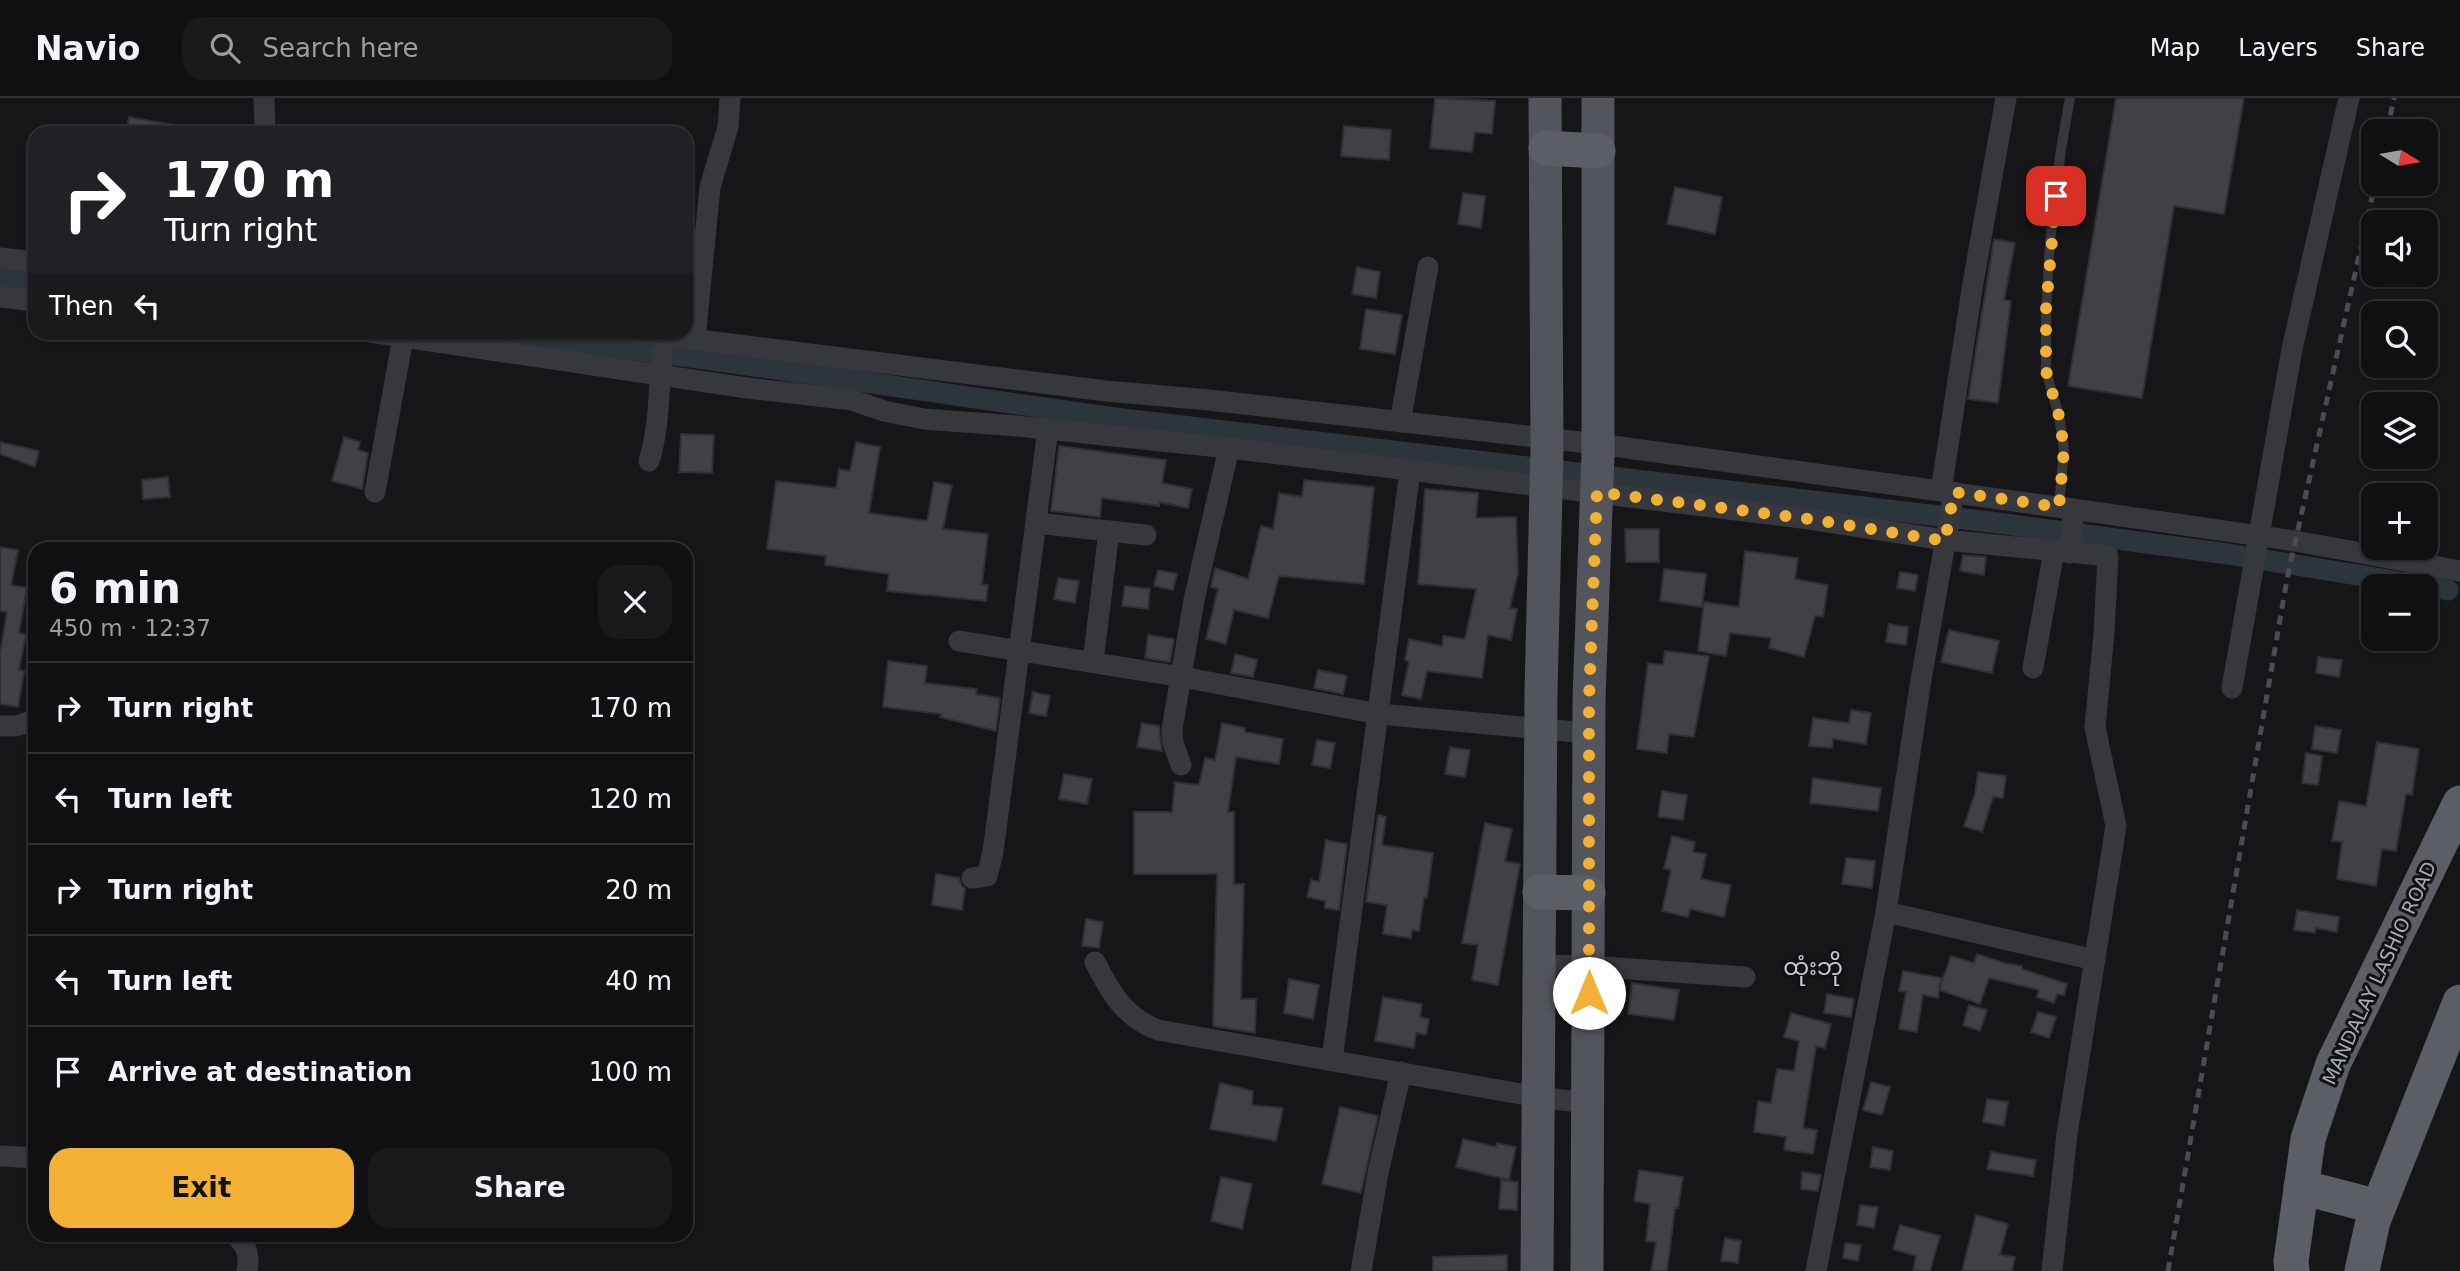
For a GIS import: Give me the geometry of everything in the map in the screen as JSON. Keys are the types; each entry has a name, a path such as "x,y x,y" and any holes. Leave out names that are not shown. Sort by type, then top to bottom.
{"highway":[{"path":"1545,148 1598,150"},
{"name":"MANDALAY LASHIO ROAD","path":"2292,1271 2291,1261 2308,1139 2333,1064 2460,803"},
{"path":"1540,892 1588,893"},
{"path":"2362,1271 2378,1207 2460,1002"},
{"path":"2301,1187 2378,1207"}],"main road":[{"path":"1537,1271 1538,965 1547,462 1545,98"},
{"path":"1587,1271 1588,733 1597,469 1598,98"}],"street":[{"path":"264,98 265,126"},
{"path":"730,98 728,127 710,187 695,339 1106,391 1400,422 1547,462 1597,469 1949,494 2460,571"},
{"path":"1816,1271 1886,912 1946,536 1973,283 2006,98"},
{"path":"2232,688 2292,349 2349,98"},
{"path":"0,258 28,261"},
{"path":"1400,422 1428,267"},
{"path":"0,297 28,299"},
{"path":"375,492 403,340"},
{"path":"476,340 662,353 693,340"},
{"path":"645,340 662,353 747,388 852,400 884,411 924,419 1229,447 1410,471 1547,462 1597,469 1809,519 2064,548 2108,556 2095,727 2116,826 2067,1134 2052,1271"},
{"path":"649,461 657,426 662,353"},
{"path":"972,878 987,876 990,867 1048,429"},
{"path":"1181,765 1173,743 1172,729 1194,600 1229,447"},
{"path":"1332,1060 1410,471"},
{"path":"2033,668 2064,548 2069,511"},
{"path":"1036,523 1146,535"},
{"path":"1093,662 1109,531"},
{"path":"959,641 1182,677 1379,714 1588,733"},
{"path":"0,726 16,726 28,722"},
{"path":"1886,912 2095,960"},
{"path":"1095,962 1109,991 1129,1014 1144,1025 1158,1030 1538,1097 1587,1103"},
{"path":"1538,965 1589,965 1745,977"},
{"path":"1360,1271 1378,1173 1401,1072"},
{"path":"0,1156 28,1158"},
{"path":"244,1242 248,1255 247,1271"}],"lane":[{"path":"2069,511 2059,416 2046,371 2046,309 2050,242 2070,98"}],"building":[{"path":"1435,98 1495,101 1492,134 1475,132 1472,152 1430,148"},
{"path":"2116,98 2244,98 2224,214 2174,206 2142,398 2068,386"},
{"path":"129,117 174,125 174,126 127,126"},
{"path":"1344,126 1391,130 1389,160 1341,156"},
{"path":"1675,187 1722,197 1715,234 1667,224"},
{"path":"1463,193 1485,196 1481,228 1458,224"},
{"path":"1994,239 2015,243 2004,300 2011,301 1998,403 1968,399"},
{"path":"1357,267 1380,272 1376,298 1352,294"},
{"path":"1366,309 1402,315 1395,354 1360,349"},
{"path":"681,434 714,435 712,473 679,472"},
{"path":"344,437 360,442 358,450 368,453 362,489 332,481"},
{"path":"0,442 39,451 35,467 0,454"},
{"path":"856,442 880,447 869,513 927,521 934,482 952,485 943,529 988,534 982,584 988,585 986,601 887,591 889,574 825,565 826,556 767,549 776,481 836,488 839,469 850,471"},
{"path":"1059,446 1166,460 1162,483 1192,489 1188,508 1159,502 1159,506 1102,498 1100,517 1051,511"},
{"path":"168,477 170,497 143,499 142,480"},
{"path":"1304,480 1374,487 1364,584 1279,576 1268,618 1234,610 1226,644 1206,639 1218,589 1211,587 1215,568 1248,579 1261,526 1273,529 1279,493 1302,497"},
{"path":"1425,489 1478,493 1476,518 1516,517 1518,573 1510,608 1517,609 1511,640 1488,635 1482,678 1427,671 1421,699 1402,695 1409,661 1405,660 1409,639 1442,646 1443,636 1465,639 1476,589 1418,584"},
{"path":"1625,529 1659,529 1659,562 1626,562"},
{"path":"0,547 18,550 11,585 27,588 19,633 26,634 19,670 24,671 18,707 0,704 0,654 7,612 0,611"},
{"path":"1745,551 1798,558 1795,579 1828,585 1823,617 1815,616 1804,657 1769,648 1771,638 1730,633 1726,656 1698,651 1704,602 1739,607"},
{"path":"1963,555 1986,557 1984,575 1960,571"},
{"path":"1664,569 1706,574 1702,607 1660,601"},
{"path":"1158,570 1177,574 1173,590 1154,586"},
{"path":"1900,572 1918,575 1915,591 1897,588"},
{"path":"1058,578 1079,581 1075,603 1054,599"},
{"path":"1125,586 1150,589 1148,609 1122,606"},
{"path":"1889,624 1908,627 1906,645 1886,642"},
{"path":"1949,630 1999,641 1992,673 1941,662"},
{"path":"1148,635 1174,639 1170,662 1145,658"},
{"path":"1665,651 1709,656 1694,737 1669,734 1667,753 1637,749 1648,663 1663,665"},
{"path":"1235,654 1257,660 1253,677 1231,673"},
{"path":"2318,657 2342,660 2339,677 2316,673"},
{"path":"888,661 927,666 925,683 977,689 976,694 1000,698 996,731 940,717 941,714 883,707"},
{"path":"1318,670 1347,676 1343,694 1314,688"},
{"path":"1033,692 1050,696 1046,716 1029,713"},
{"path":"1851,710 1871,713 1866,744 1833,739 1832,748 1809,746 1813,718 1849,723"},
{"path":"1142,723 1159,726 1162,751 1137,747"},
{"path":"1222,723 1245,728 1245,732 1283,739 1279,764 1236,757 1228,812 1234,812 1234,884 1244,884 1241,999 1256,999 1255,1033 1213,1026 1217,874 1134,874 1134,812 1172,812 1175,782 1199,785 1205,758 1215,760"},
{"path":"2315,726 2341,730 2337,753 2312,749"},
{"path":"1317,740 1335,743 1330,768 1312,765"},
{"path":"2377,742 2419,749 2412,795 2406,794 2396,851 2382,849 2376,886 2337,879 2342,842 2332,841 2339,801 2366,806"},
{"path":"1450,747 1470,750 1465,777 1445,774"},
{"path":"2306,753 2322,756 2318,785 2302,783"},
{"path":"1978,772 2006,776 2003,798 1993,797 1982,832 1964,826 1975,794"},
{"path":"1064,774 1092,779 1087,804 1059,799"},
{"path":"1813,778 1881,788 1878,811 1810,803"},
{"path":"1662,791 1687,795 1683,820 1658,817"},
{"path":"1378,815 1386,817 1382,845 1433,853 1419,931 1412,930 1411,938 1383,934 1387,905 1366,902"},
{"path":"1485,823 1512,829 1505,861 1520,864 1498,985 1472,980 1478,945 1462,943"},
{"path":"1672,836 1695,842 1693,852 1706,854 1701,879 1731,885 1724,917 1690,909 1688,917 1662,911 1671,870 1664,868"},
{"path":"1326,840 1347,844 1339,910 1325,908 1325,901 1307,897 1311,880 1319,882"},
{"path":"1846,858 1875,861 1872,888 1842,884"},
{"path":"936,874 959,878 965,889 962,910 932,905"},
{"path":"2297,910 2339,917 2337,932 2316,928 2315,933 2294,930"},
{"path":"1086,919 1103,922 1099,948 1082,946"},
{"path":"1977,954 2022,966 2022,969 2067,984 2064,995 2057,994 2054,1003 2037,997 2039,990 1989,978 1980,1004 1939,990 1951,956 1974,963"},
{"path":"1903,971 1941,978 1938,998 1923,995 1917,1032 1899,1029 1906,992 1899,991"},
{"path":"1289,979 1319,985 1313,1019 1284,1013"},
{"path":"1632,983 1679,990 1674,1020 1628,1014"},
{"path":"1827,994 1854,999 1851,1017 1824,1013"},
{"path":"1383,997 1422,1004 1420,1017 1429,1019 1426,1035 1416,1033 1414,1048 1375,1041"},
{"path":"1969,1005 1987,1010 1980,1031 1963,1025"},
{"path":"2038,1012 2056,1017 2049,1038 2031,1032"},
{"path":"1791,1013 1831,1024 1825,1048 1816,1046 1803,1128 1817,1130 1813,1154 1784,1150 1786,1137 1754,1132 1758,1101 1771,1103 1777,1069 1794,1071 1799,1041 1784,1037"},
{"path":"1871,1082 1890,1087 1882,1115 1863,1110"},
{"path":"1220,1083 1253,1091 1252,1105 1283,1108 1276,1141 1210,1129"},
{"path":"1987,1099 2008,1102 2004,1126 1983,1122"},
{"path":"1340,1107 1378,1116 1361,1193 1322,1184"},
{"path":"1463,1139 1496,1147 1497,1143 1516,1147 1509,1180 1456,1167"},
{"path":"1873,1147 1893,1151 1890,1170 1870,1167"},
{"path":"1991,1152 2036,1160 2033,1176 1987,1169"},
{"path":"1639,1170 1683,1177 1678,1208 1675,1208 1667,1271 1651,1271 1656,1242 1646,1241 1650,1204 1634,1201"},
{"path":"1802,1172 1821,1175 1818,1191 1801,1189"},
{"path":"1221,1177 1252,1184 1242,1229 1211,1221"},
{"path":"1501,1180 1518,1182 1517,1210 1499,1209"},
{"path":"1860,1205 1878,1207 1874,1228 1857,1225"},
{"path":"1976,1215 2008,1224 2000,1255 2015,1257 2012,1271 1962,1271"},
{"path":"1900,1225 1940,1236 1930,1271 1913,1271 1916,1256 1893,1249"},
{"path":"1725,1238 1741,1241 1738,1263 1721,1261"},
{"path":"1845,1243 1861,1245 1858,1261 1843,1258"},
{"path":"1507,1255 1507,1271 1433,1271 1433,1257"}],"waterway":[{"path":"0,278 28,281"},
{"path":"551,340 691,357 1115,418 1990,522 2228,554 2361,576"},
{"path":"2438,588 2448,590"}],"railway":[{"path":"2390,119 2394,98"},
{"path":"2168,1271 2287,579 2372,196"}],"district":[{"name":"ထုံးဘို","path":"1813,967"}],"route":[{"path":"1589,993 1589,699 1597,492 1809,519 1945,541 1954,492 2059,507 2064,449 2059,416 2046,371 2046,309 2056,196"}]}
